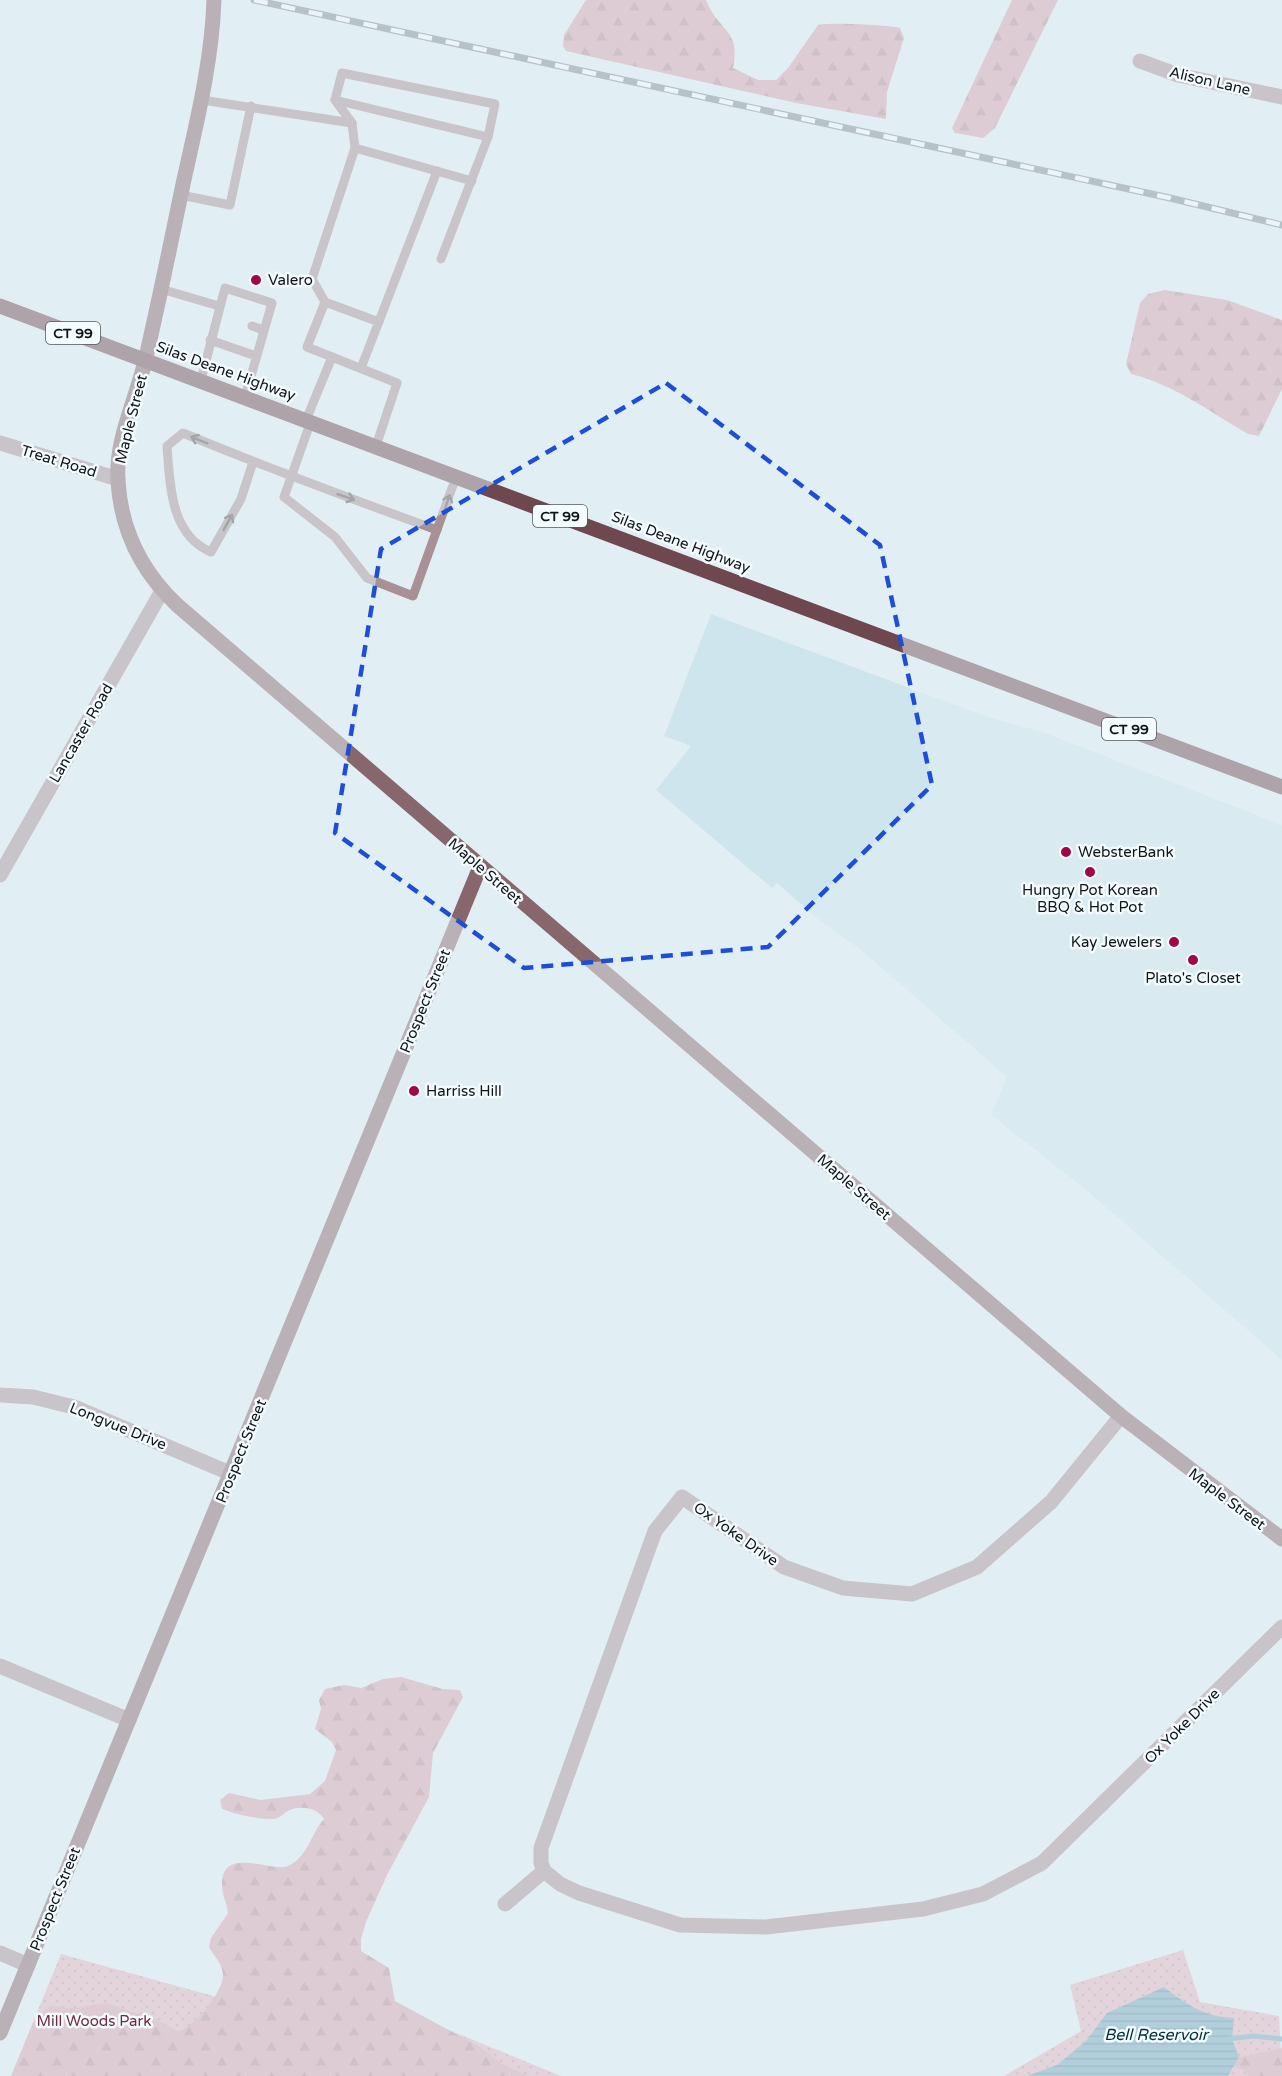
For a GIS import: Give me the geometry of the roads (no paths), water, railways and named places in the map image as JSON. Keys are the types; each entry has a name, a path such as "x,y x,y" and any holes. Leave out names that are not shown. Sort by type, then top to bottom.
{"main road":[{"name":"Maple Street","path":"214,0 213,30 202,99 146,360 121,446 118,479 123,514 134,549 162,591 1120,1416 1282,1539"},
{"name":"Silas Deane Highway","path":"0,306 1282,787"},
{"name":"Prospect Street","path":"0,2033 480,867"}],"street":[{"name":"Alison Lane","path":"1140,61 1178,75 1282,97"},
{"name":"Treat Road","path":"0,443 118,479"},
{"name":"Lancaster Road","path":"0,875 162,591"},
{"name":"Longvue Drive","path":"0,1395 42,1398 74,1407 232,1474"},
{"name":"Ox Yoke Drive","path":"1120,1416 1051,1502 976,1567 912,1594 843,1588 784,1567 682,1497 655,1531 541,1848 541,1863 544,1871 560,1884 579,1893 680,1925 766,1927 923,1909 983,1894 1042,1863 1282,1627"},
{"path":"0,1666 129,1720"},
{"path":"505,1904 544,1871"},
{"path":"0,1953 28,1965"}],"lane":[{"path":"335,100 342,73 495,104 488,137 441,259"},
{"path":"202,99 352,123"},
{"path":"335,100 352,123 355,148 312,279 326,302 379,322"},
{"path":"335,100 488,137"},
{"path":"181,195 230,205 250,106"},
{"path":"355,148 472,181"},
{"path":"361,368 437,171"},
{"path":"201,380 225,288 272,303 245,397"},
{"path":"161,289 218,310 227,317"},
{"path":"326,302 307,347 398,383 376,446"},
{"path":"252,326 264,330"},
{"path":"210,340 256,356"},
{"path":"332,357 308,420 284,497 335,537 367,579 412,596 456,477"},
{"path":"253,462 241,499 212,552 196,546 173,506 167,446 183,433 253,462 290,478 437,530"}],"water":[{"name":"Bell Reservoir","path":"1164,1987 1197,2009 1214,2015 1234,2018 1232,2039 1239,2057 1228,2076 1027,2076 1057,2065 1086,2041 1107,2013"}],"waterway":[{"path":"1227,2039 1254,2036 1282,2039"}],"railway":[{"path":"254,0 1170,198 1282,225"}],"place":[{"name":"Valero","path":"256,280"},
{"name":"WebsterBank","path":"1066,852"},
{"name":"Hungry Pot Korean BBQ & Hot Pot","path":"1090,872"},
{"name":"Kay Jewelers","path":"1174,942"},
{"name":"Plato's Closet","path":"1193,960"},
{"name":"Harriss Hill","path":"414,1091"}],"park label":[{"name":"Mill Woods Park","path":"94,2021"}]}
